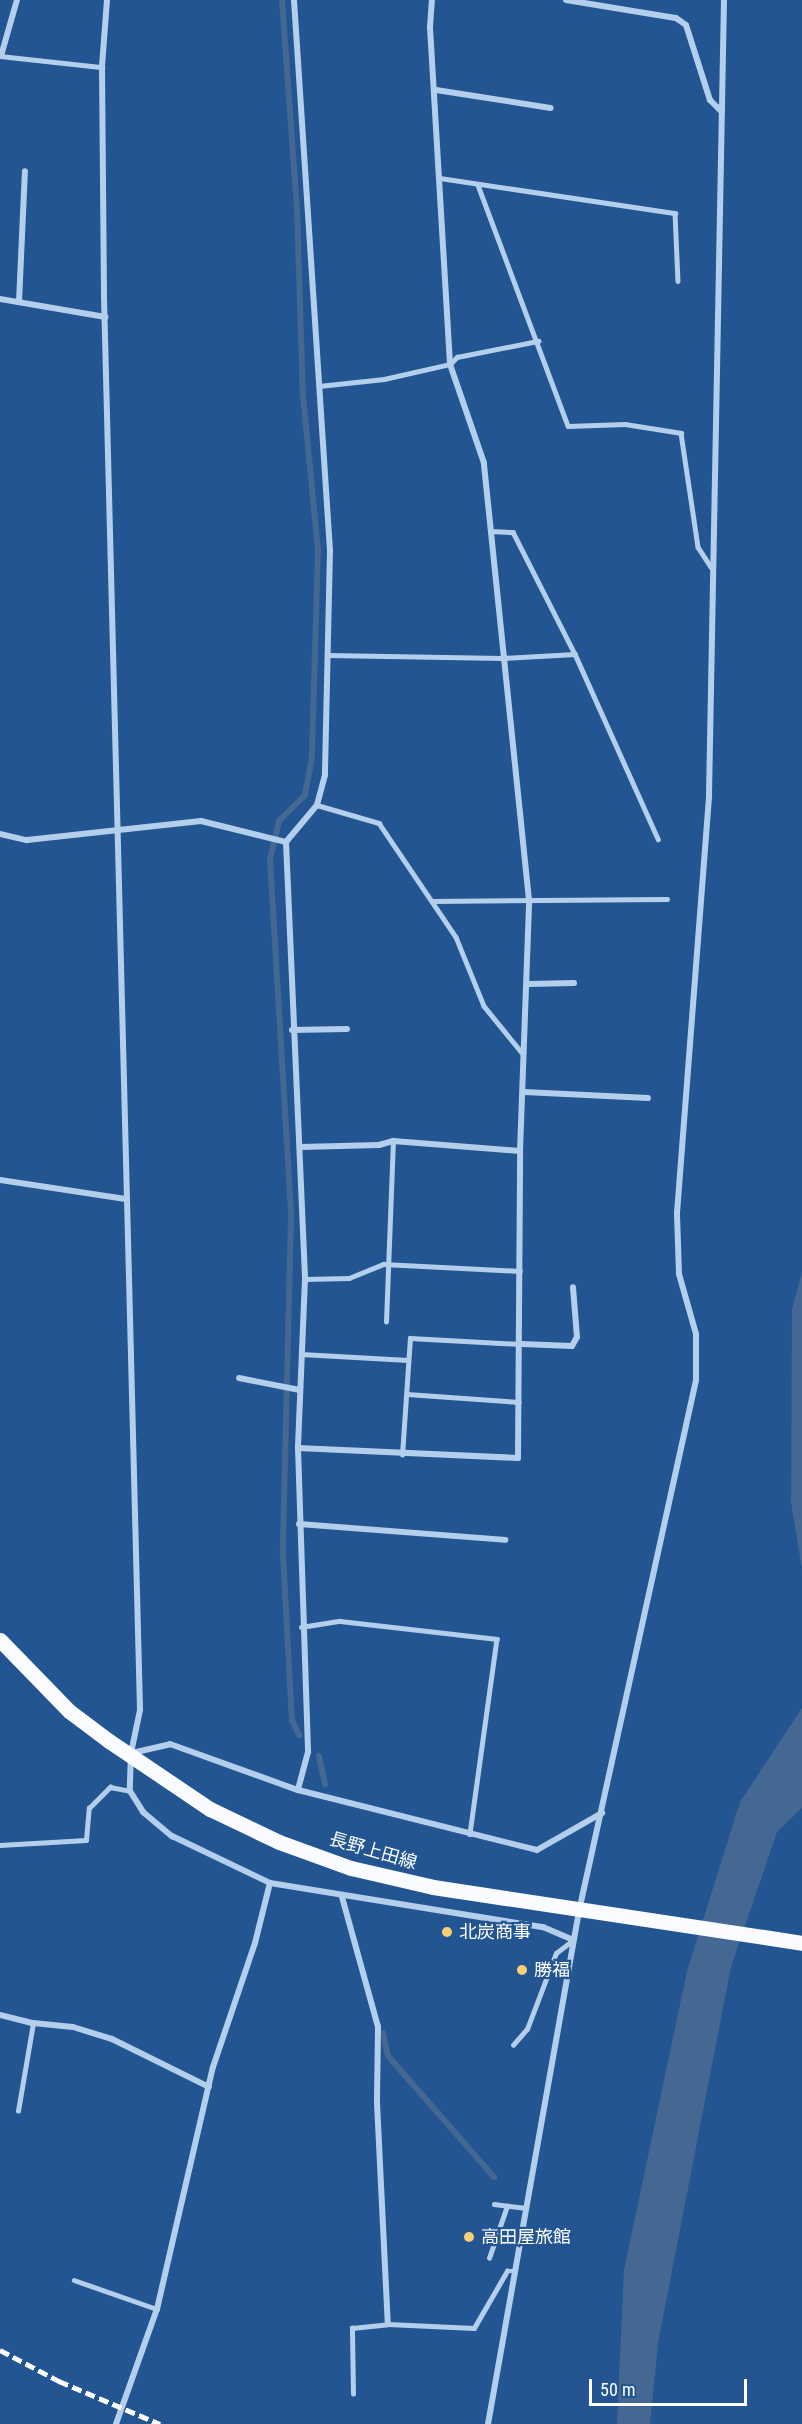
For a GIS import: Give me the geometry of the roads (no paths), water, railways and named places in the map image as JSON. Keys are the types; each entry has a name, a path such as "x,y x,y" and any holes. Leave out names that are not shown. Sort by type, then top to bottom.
{"main road":[{"name":"長野上田線","path":"0,1640 69,1711 131,1754 174,1788 219,1814 279,1842 351,1868 433,1887 802,1943"}],"street":[{"path":"0,56 17,0"},
{"path":"107,0 102,67 105,317 140,1710 131,1754 130,1791 143,1812 172,1836 270,1882 342,1897 543,1927 573,1940"},
{"path":"294,0 330,550 325,775 317,805 286,842 292,1030 301,1147 305,1279 298,1448 301,1627 308,1752 298,1790"},
{"path":"298,1448 402,1455 518,1458 521,1344 520,1151 526,1058 529,900 520,789 503,658 484,463 450,364 436,90 430,27 432,0"},
{"path":"566,0 681,21 693,40 710,100 721,111"},
{"path":"488,2424 573,1940 586,1912 602,1813 696,1380 696,1334 679,1274 676,1213 709,795 711,567 724,0"},
{"path":"436,90 552,108"},
{"path":"19,302 25,171"},
{"path":"0,298 105,317"},
{"path":"0,834 27,840 118,828 201,821 286,842"},
{"path":"528,984 574,983"},
{"path":"292,1030 347,1029"},
{"path":"524,1092 648,1098"},
{"path":"301,1147 379,1145 393,1141 520,1151"},
{"path":"0,1180 126,1199"},
{"path":"521,1344 572,1346 577,1337 573,1287"},
{"path":"239,1377 300,1390"},
{"path":"299,1524 506,1540"},
{"path":"131,1754 170,1744 298,1790 537,1851 602,1813"},
{"path":"116,2424 157,2309 208,2087 255,1943 270,1882"},
{"path":"342,1897 378,2027 377,2103 388,2324"},
{"path":"0,2015 33,2023 73,2027 112,2039 208,2087"}],"lane":[{"path":"0,56 102,67"},
{"path":"440,178 675,213 678,281"},
{"path":"478,185 568,426 625,424 681,433 698,547 711,567"},
{"path":"319,386 384,379 450,364 457,357 538,341"},
{"path":"491,531 513,532 575,654 658,839"},
{"path":"327,656 503,658 575,654"},
{"path":"317,805 379,823 456,937 484,1006 526,1058"},
{"path":"433,901 667,899"},
{"path":"386,1322 393,1141"},
{"path":"305,1279 349,1278 388,1264 520,1271"},
{"path":"402,1455 410,1338 521,1344"},
{"path":"301,1354 408,1360"},
{"path":"406,1394 519,1402"},
{"path":"301,1627 340,1621 497,1639 470,1834"},
{"path":"0,1845 86,1840 89,1808 110,1787 130,1791"},
{"path":"513,2045 527,2030 556,1953 573,1940"},
{"path":"18,2111 33,2023"},
{"path":"494,2204 526,2208"},
{"path":"489,2258 507,2206"},
{"path":"353,2394 352,2328 388,2324 474,2328 507,2271 514,2271"},
{"path":"74,2280 157,2309"}],"water":[{"path":"802,1272 802,1569 791,1502 792,1309"},
{"path":"802,1708 802,1808 777,1832 731,1967 658,2343 650,2424 617,2424 624,2270 687,1971 740,1802"}],"waterway":[{"path":"282,0 297,208 303,395 318,550 312,758 305,795 279,821 270,859 291,1216 283,1555 292,1720 299,1735"},
{"path":"319,1756 325,1784"},
{"path":"383,2033 388,2056 494,2177"}],"railway":[{"path":"0,2350 59,2381 160,2424"}],"place":[{"name":"北炭商事","path":"447,1932"},
{"name":"勝福","path":"522,1970"},
{"name":"高田屋旅館","path":"469,2237"}]}
